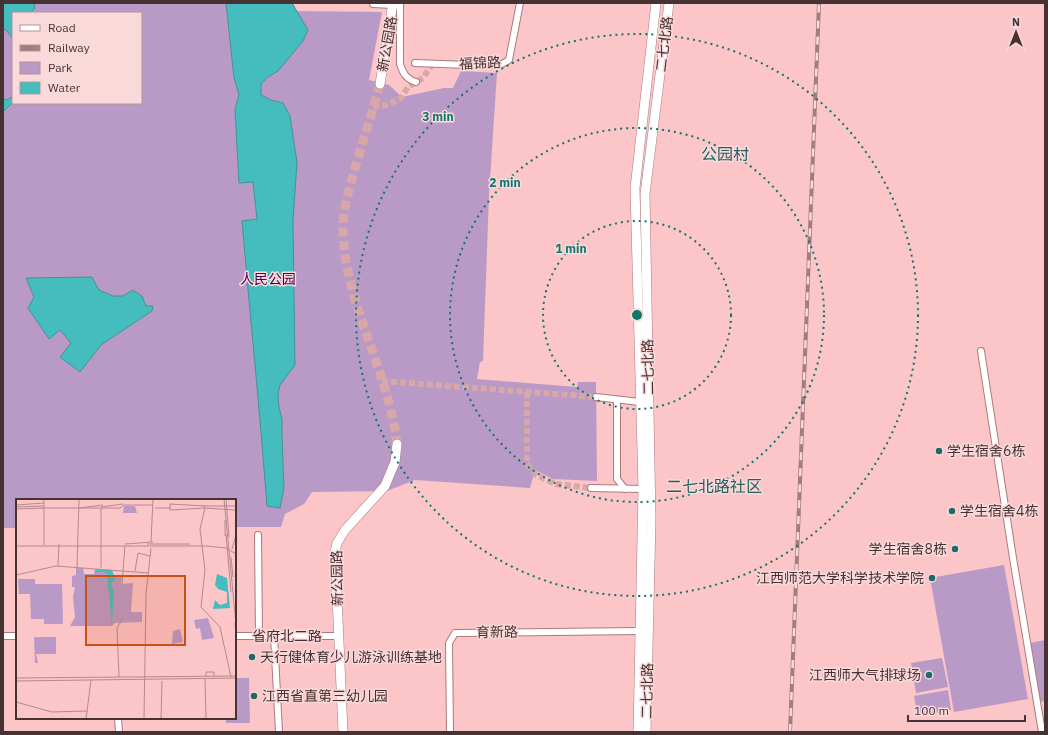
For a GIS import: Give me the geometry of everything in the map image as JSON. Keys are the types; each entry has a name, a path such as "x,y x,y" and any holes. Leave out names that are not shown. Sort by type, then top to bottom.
{"main road":[{"name":"二七北路","path":"638,732 643,489 635,188 656,3"},
{"name":"二七北路","path":"646,732 651,520 645,194 669,3"},
{"name":"新公园路","path":"380,84 395,4"},
{"name":"新公园路","path":"343,732 335,552 337,543 344,530 385,486 395,462 397,444"}],"street":[{"name":"福锦路","path":"415,63 468,65 502,64 509,60 520,3"},
{"path":"373,4 395,4 400,64 403,72 410,80 416,82"},
{"path":"981,351 1042,732"},
{"path":"596,397 640,402"},
{"path":"617,400 617,480 626,489"},
{"path":"591,488 643,489"},
{"path":"258,535 259,636"},
{"name":"育新路","path":"450,732 449,643 455,633 640,631"},
{"path":"3,636 16,636"},
{"name":"省府北二路","path":"236,636 338,636"},
{"path":"274,636 279,732"},
{"path":"118,719 119,732"}],"green space":[{"name":"人民公园","path":"3,3 293,3 295,11 382,12 369,80 389,85 402,97 444,88 453,88 461,71 497,73 489,195 483,361 480,362 477,379 577,387 578,382 596,382 597,481 553,479 535,470 530,488 415,480 387,491 312,492 304,504 285,514 281,527 236,527 236,499 16,499 16,528 3,528"},
{"path":"1004,565 1028,699 954,712 930,578"},
{"path":"1045,640 1045,701 1040,702 1030,643"},
{"name":"江西师大气排球场","path":"942,658 948,687 916,693 911,663"},
{"path":"236,678 249,678 250,723 226,723 226,719 236,719"},
{"path":"948,690 951,710 918,716 914,696"}],"water":[{"path":"3,3 34,3 35,8 32,12 12,12 12,38 6,30 3,29"},
{"path":"226,3 292,3 308,30 303,41 278,71 268,77 261,84 261,95 271,100 283,103 290,116 297,162 293,221 295,365 280,385 278,394 282,419 284,488 280,508 267,506 242,221 257,219 253,182 239,183 235,110 239,94 234,78"},
{"path":"12,97 12,103 3,112 3,98 7,100"},
{"path":"92,277 99,290 113,296 123,296 133,290 142,296 146,306 153,306 152,311 101,345 80,372 60,357 71,343 60,330 49,339 28,308 34,297 26,278"}],"tunnel":[{"path":"373,107 387,105 401,98 408,87 423,78 433,63"},
{"path":"380,84 344,211 343,235 346,262 352,288 386,391 393,417 397,444"},
{"path":"382,381 596,397"},
{"path":"527,392 527,464 536,475 556,484 591,488"}],"railway":[{"path":"790,732 819,3"}],"place":[{"name":"学生宿舍6栋","path":"939,451"},
{"name":"学生宿舍4栋","path":"952,511"},
{"name":"学生宿舍8栋","path":"955,549"},
{"name":"江西师范大学科学技术学院","path":"932,578"},
{"name":"天行健体育少儿游泳训练基地","path":"252,657"},
{"name":"江西师大气排球场","path":"929,675"},
{"name":"江西省直第三幼儿园","path":"254,696"}],"district":[{"name":"公园村","path":"725,154"},
{"name":"二七北路社区","path":"714,486"}]}
